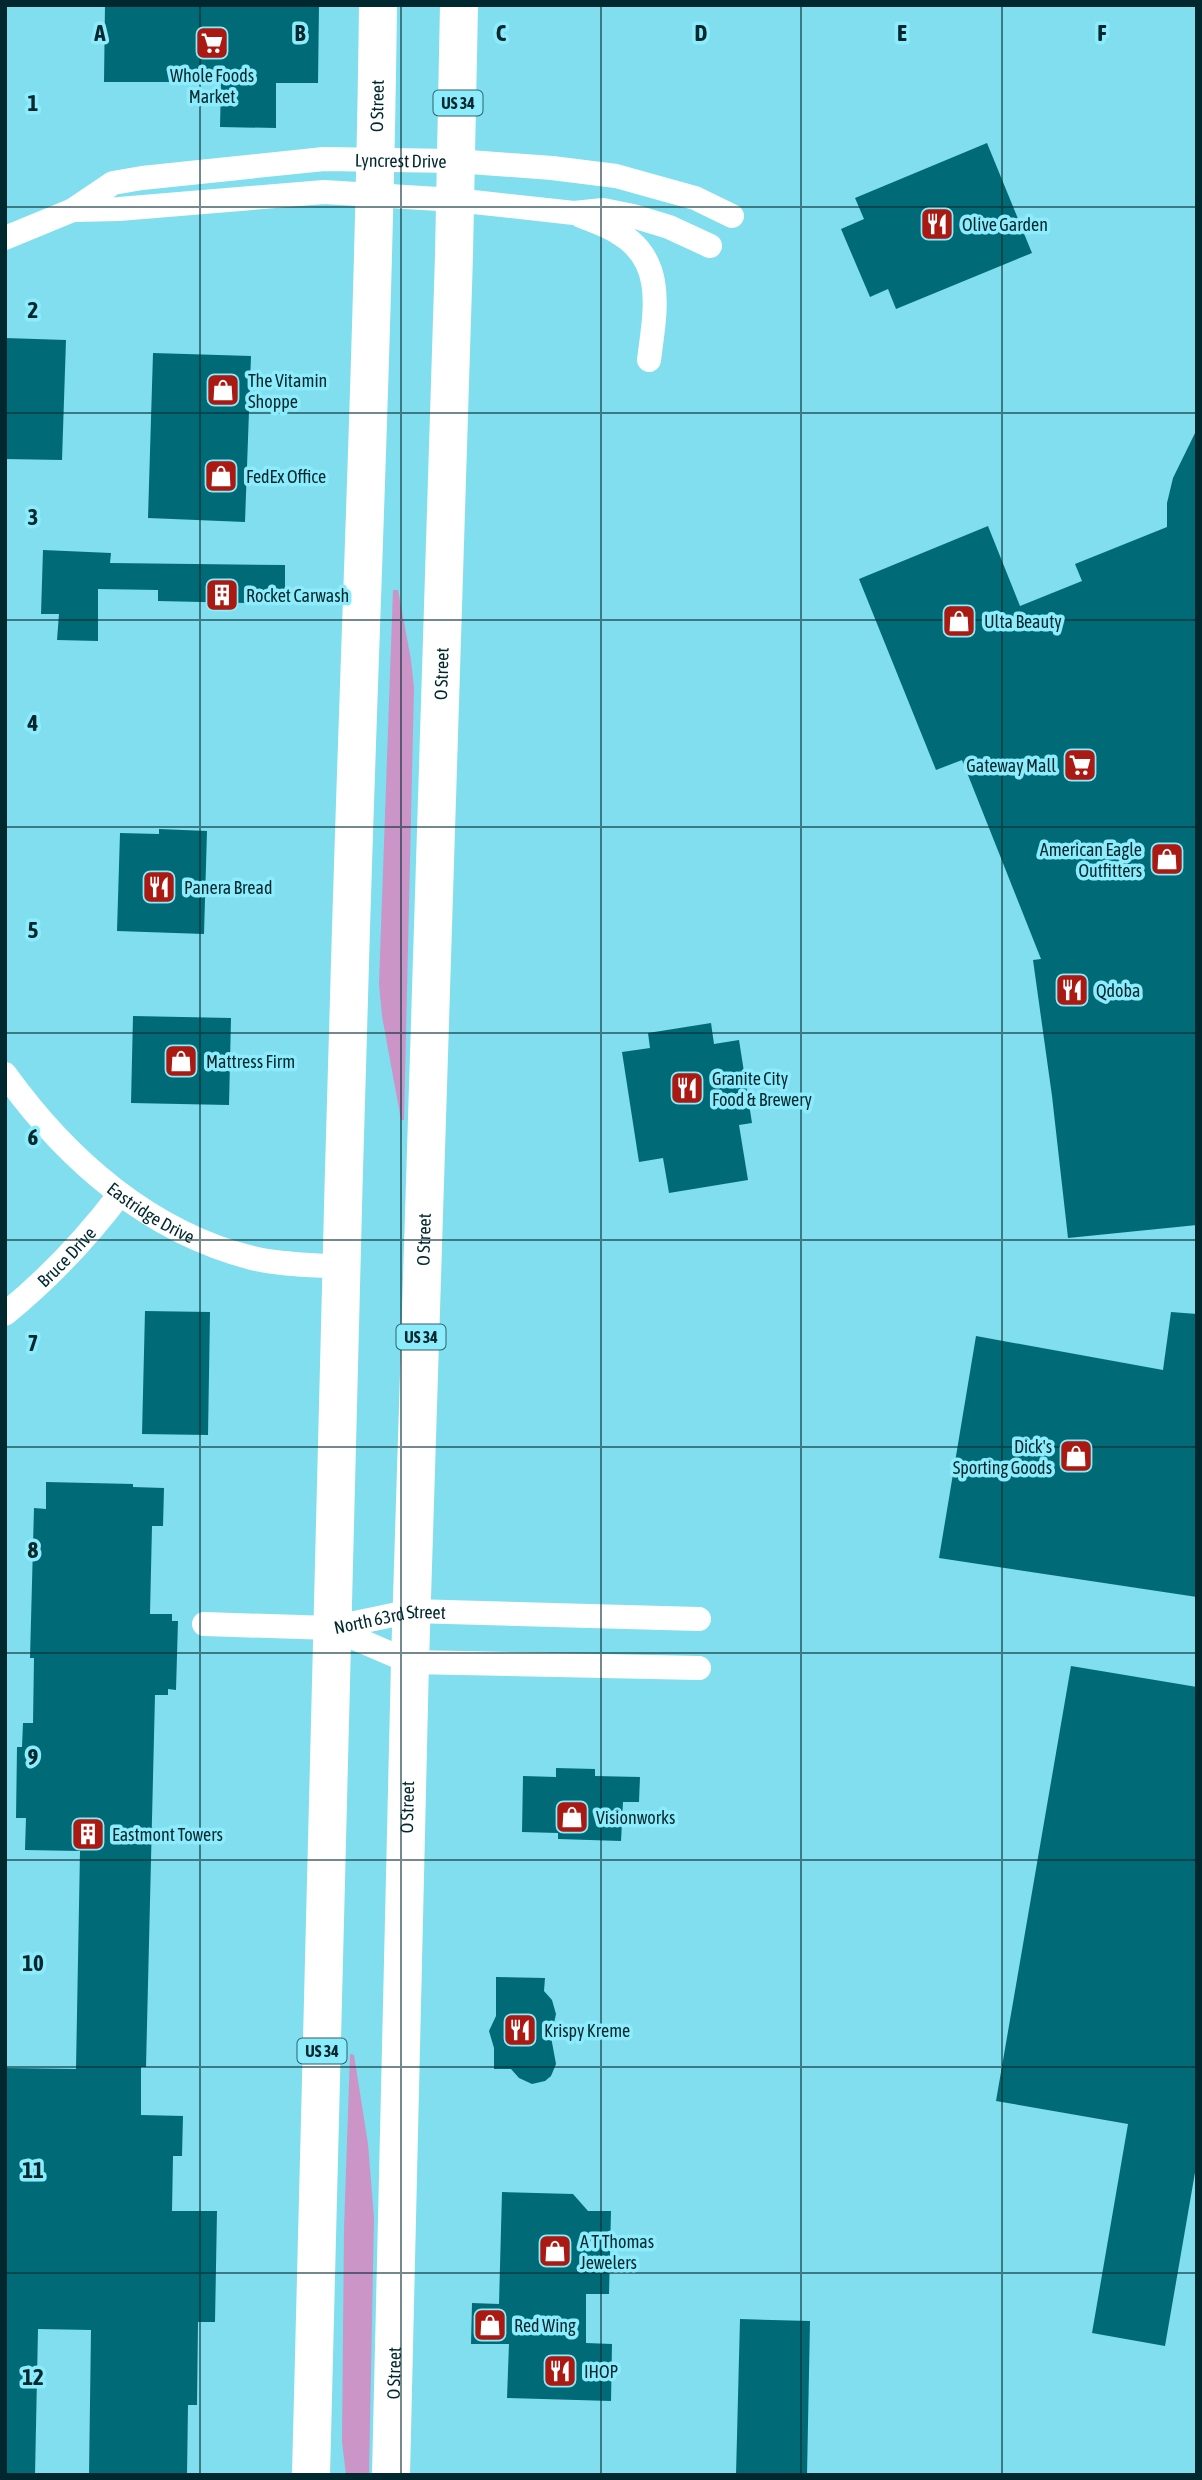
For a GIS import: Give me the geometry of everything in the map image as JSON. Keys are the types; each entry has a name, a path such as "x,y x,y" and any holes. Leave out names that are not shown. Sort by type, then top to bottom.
{"main road":[{"name":"O Street","path":"311,2475 331,1628 376,177 378,5"},
{"name":"O Street","path":"391,2475 410,1662 460,5"}],"street":[{"name":"Lyncrest Drive","path":"5,238 73,211 113,183 142,177 302,160 376,177 455,200 574,213 603,210 633,216 669,227 710,246"},
{"name":"Lyncrest Drive","path":"73,211 311,192 456,160 616,176 695,198 732,216"},
{"path":"574,213 616,231 643,254 653,276 656,304 649,359"},
{"name":"Eastridge Drive","path":"5,1074 47,1129 120,1195 162,1222 214,1247 264,1260 342,1267"},
{"name":"Bruce Drive","path":"5,1314 63,1262 120,1195"},
{"name":"North 63rd Street","path":"331,1628 412,1611 699,1619"},
{"path":"204,1624 331,1628"},
{"name":"North 63rd Street","path":"331,1628 410,1662 699,1668"}],"shaded area":[{"path":"393,590 398,590 414,688 404,1120 401,1120 382,1016 379,984"},
{"path":"350,2054 354,2055 368,2144 374,2218 369,2475 346,2475 342,2442 344,2229"}],"building":[{"name":"Whole Foods Market","path":"105,5 319,5 318,83 276,83 276,128 220,127 221,82 104,82"},
{"name":"Olive Garden","path":"987,143 1032,253 896,309 888,289 870,297 841,229 864,219 855,198"},
{"path":"5,338 66,340 62,460 5,459"},
{"path":"153,353 251,356 245,522 148,518"},
{"name":"Gateway Mall","path":"1197,429 1197,1225 1068,1238 1033,960 1041,959 962,760 936,770 859,579 988,526 1020,606 1082,581 1075,564 1167,527 1167,503 1173,478"},
{"name":"Rocket Carwash","path":"43,550 111,553 110,563 285,565 285,604 158,601 158,590 98,589 98,641 57,640 59,614 41,614"},
{"name":"Panera Bread","path":"159,829 207,831 204,934 117,931 120,833 159,834"},
{"name":"Mattress Firm","path":"133,1016 231,1018 229,1105 131,1103"},
{"name":"Granite City Food & Brewery","path":"711,1023 714,1044 739,1040 752,1123 739,1125 748,1180 669,1193 663,1158 639,1162 622,1052 650,1048 648,1033"},
{"path":"145,1311 210,1312 208,1435 142,1434"},
{"path":"1171,1312 1197,1314 1197,1597 939,1558 976,1336 1163,1370"},
{"path":"46,1482 133,1484 133,1487 164,1488 163,1526 152,1526 150,1614 172,1614 172,1621 178,1621 176,1690 168,1689 168,1695 155,1695 146,2067 141,2067 141,2115 183,2116 182,2156 173,2156 172,2211 217,2211 215,2322 198,2322 197,2405 188,2405 187,2475 89,2475 91,2330 38,2329 35,2475 5,2475 6,2068 76,2069 80,1851 25,1850 26,1818 16,1818 17,1747 22,1747 23,1723 33,1723 34,1658 30,1658 34,1508 46,1509"},
{"path":"1071,1666 1197,1687 1197,2161 1165,2346 1092,2333 1128,2124 996,2101"},
{"name":"Visionworks","path":"556,1768 595,1769 595,1776 640,1777 639,1802 623,1802 621,1841 558,1839 558,1833 522,1832 523,1776 556,1777"},
{"name":"Krispy Kreme","path":"496,1977 545,1978 544,1991 552,2000 556,2014 551,2037 556,2064 551,2076 545,2081 532,2084 519,2078 511,2069 494,2069 494,2048 489,2031 496,2016"},
{"path":"502,2192 573,2194 588,2211 611,2211 609,2294 586,2294 586,2343 612,2344 611,2401 507,2398 509,2344 471,2344 472,2303 499,2304"},
{"path":"740,2319 810,2321 807,2475 736,2475"}],"place":[{"name":"Whole Foods Market","path":"212,43"},
{"name":"Olive Garden","path":"937,224"},
{"name":"The Vitamin Shoppe","path":"223,390"},
{"name":"FedEx Office","path":"221,476"},
{"name":"Rocket Carwash","path":"222,595"},
{"name":"Ulta Beauty","path":"959,621"},
{"name":"Gateway Mall","path":"1080,765"},
{"name":"American Eagle Outfitters","path":"1167,859"},
{"name":"Panera Bread","path":"159,887"},
{"name":"Qdoba","path":"1072,990"},
{"name":"Mattress Firm","path":"181,1061"},
{"name":"Granite City Food & Brewery","path":"687,1088"},
{"name":"Dick's Sporting Goods","path":"1076,1456"},
{"name":"Visionworks","path":"572,1817"},
{"name":"Eastmont Towers","path":"88,1834"},
{"name":"Krispy Kreme","path":"520,2030"},
{"name":"A T Thomas Jewelers","path":"555,2251"},
{"name":"Red Wing","path":"490,2325"},
{"name":"IHOP","path":"560,2371"}]}
